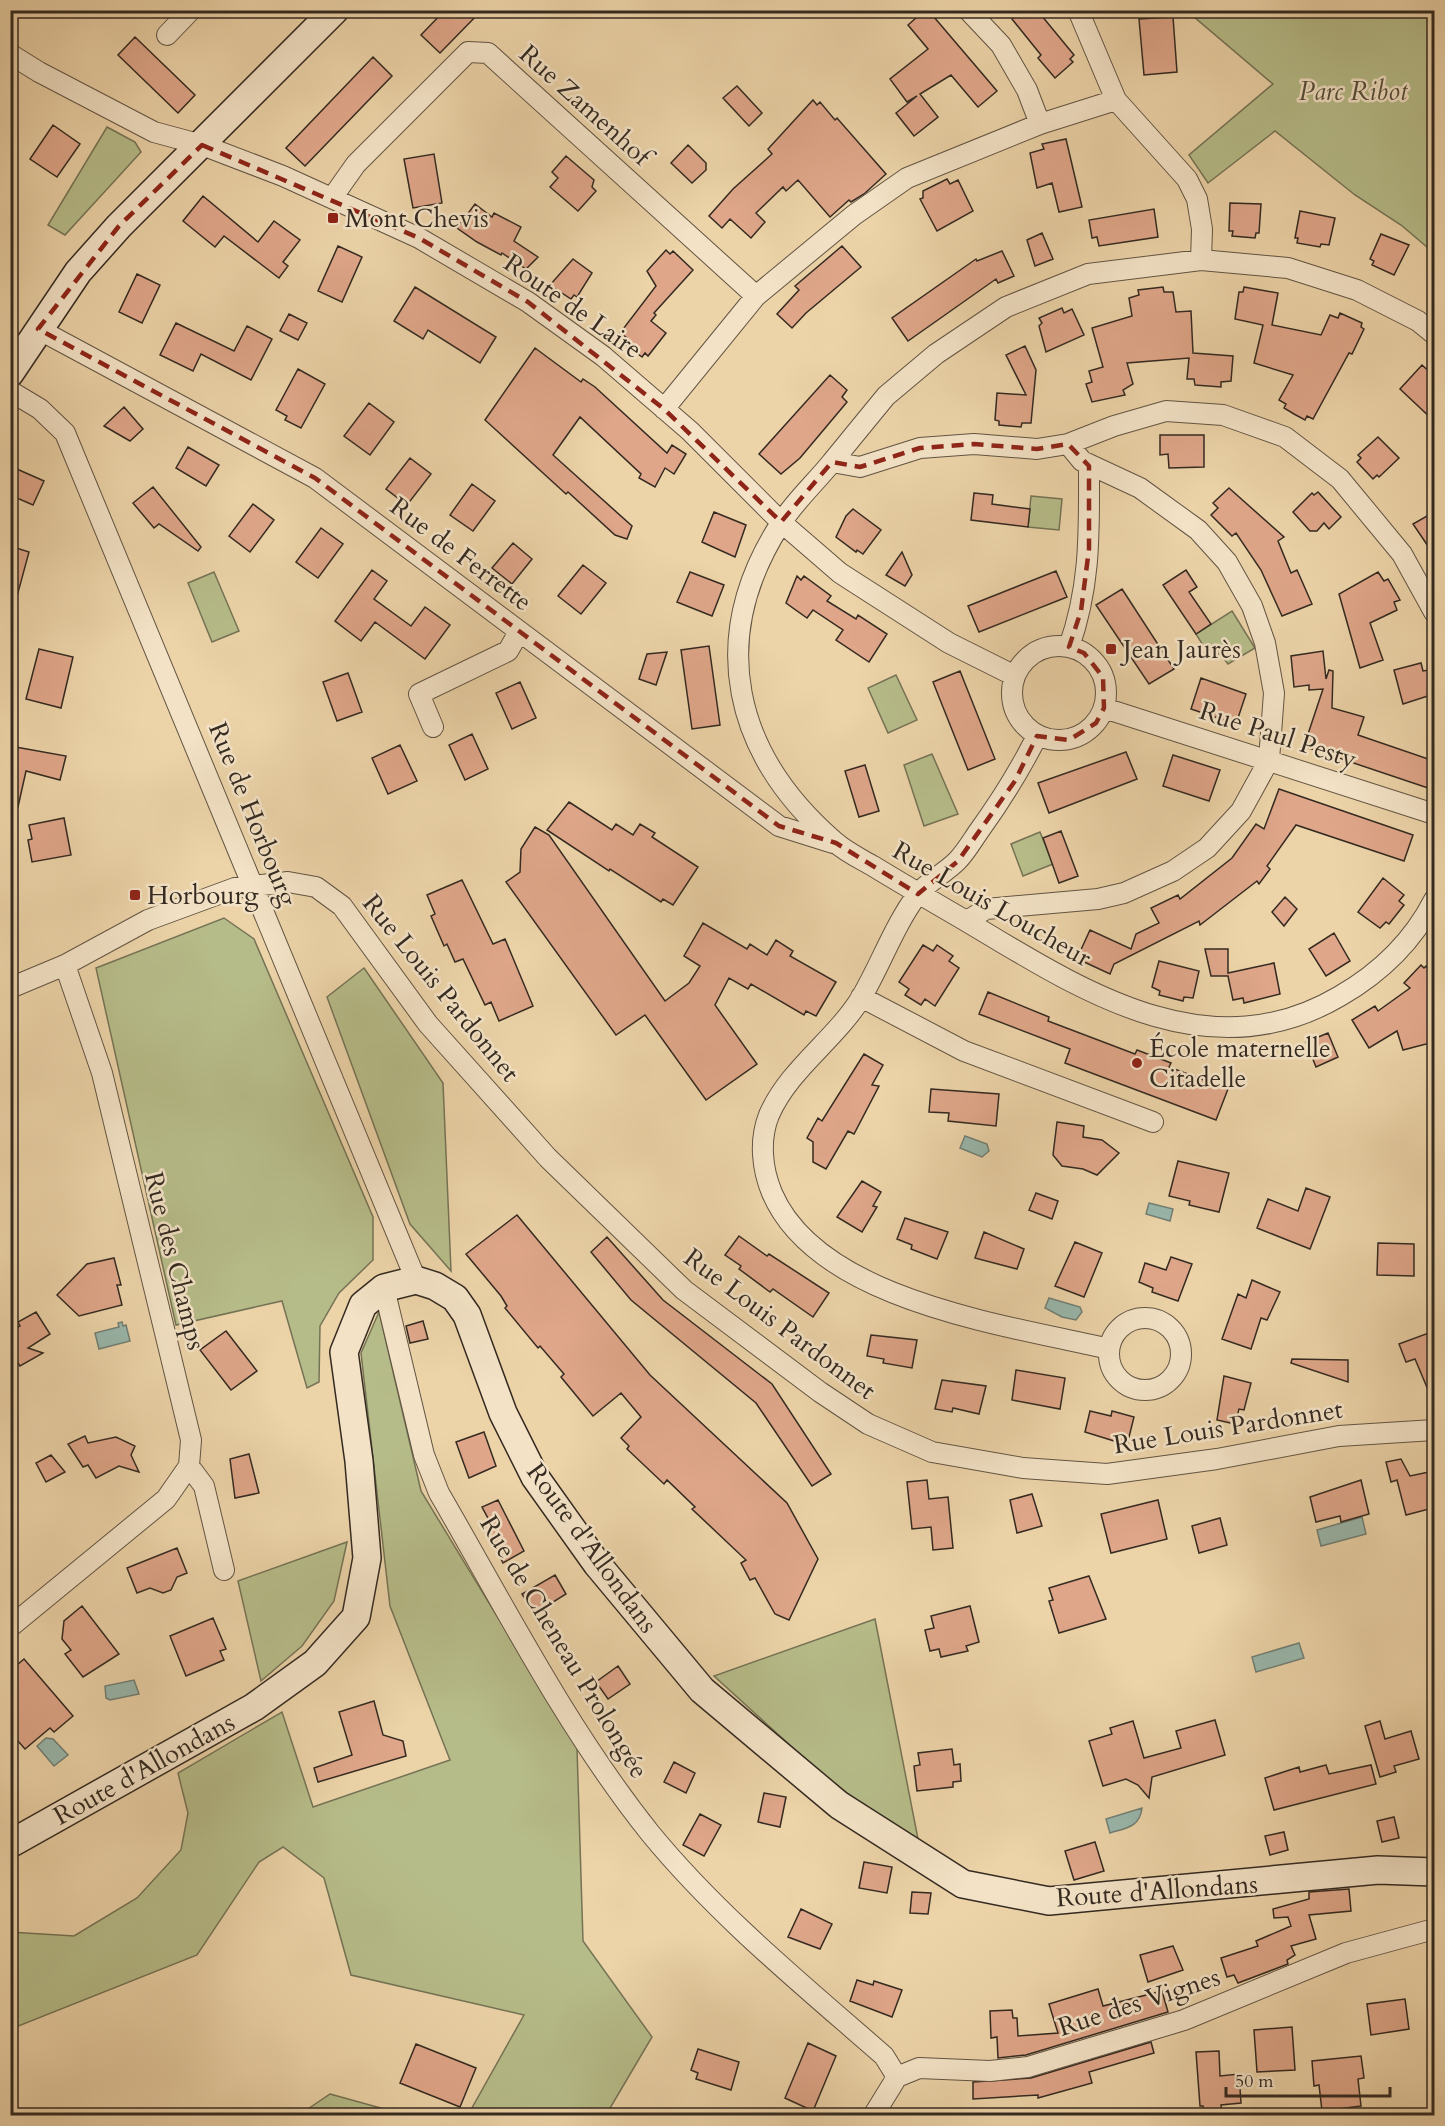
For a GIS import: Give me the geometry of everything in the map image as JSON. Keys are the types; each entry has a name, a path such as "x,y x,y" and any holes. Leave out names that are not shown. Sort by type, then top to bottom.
{"main road":[{"path":"10,373 78,272 119,226 335,10"},
{"name":"Route d'Allondans","path":"10,1844 254,1707 315,1663 356,1617 367,1558 359,1461 344,1352 363,1305 384,1288 416,1280 435,1286 455,1298 467,1315 503,1413 536,1477 597,1564 702,1690 839,1805 963,1884 1049,1901 1378,1870 1434,1872"}],"street":[{"path":"167,35 191,10"},
{"path":"968,10 1001,45 1027,90 1040,124"},
{"path":"1078,10 1116,100 1187,179 1197,199 1202,230 1201,261"},
{"name":"Rue Zamenhof","path":"332,198 356,164 468,52 488,53 756,296"},
{"name":"Route de Laire","path":"10,54 39,72 154,132 202,145 332,198 419,238 528,302 603,356 664,409 782,522 840,573 949,643 1015,676"},
{"path":"664,409 756,296 854,215 907,178 1040,124 1116,100"},
{"name":"Rue Louis Loucheur","path":"1434,334 1418,321 1357,290 1288,268 1201,261 1088,274 1006,307 936,354 886,396 782,522 759,563 739,622 736,673 746,715 763,757 791,798 836,843 1033,963 1084,990 1167,1021 1215,1028 1268,1025 1324,1005 1365,981 1400,951 1434,900"},
{"name":"Rue de Ferrette","path":"38,329 315,478 778,826 836,843"},
{"name":"Rue de Horbourg","path":"10,391 40,410 65,433 416,1280"},
{"path":"832,462 860,466 920,448 974,444 1037,448 1068,444 1113,426 1166,411 1223,415 1285,437 1340,479 1402,554 1434,612"},
{"path":"967,921 986,909 1098,899 1124,893 1173,871 1207,848 1241,811 1269,760 1274,693 1265,643 1252,606 1227,562 1198,530 1140,488 1089,466 1068,444"},
{"path":"1069,647 1082,611 1089,549 1089,466"},
{"path":"433,728 419,694 508,651 519,632"},
{"path":"1055,646 1069,647 1084,653 1095,663 1103,677 1106,693 1104,708 1096,723 1084,733 1069,740 1053,741 1037,736 1026,728 1012,704 1015,676 1031,655 1055,646"},
{"name":"Rue Paul Pesty","path":"1104,708 1434,814"},
{"path":"1037,736 1015,781 958,861 918,894 878,961 861,997 832,1038 785,1086 769,1116 762,1147 765,1178 778,1206 809,1243 849,1273 919,1303 1109,1349"},
{"name":"Rue Louis Pardonnet","path":"10,988 65,965 148,920 235,888 253,884 288,882 316,887 342,906 428,1024 548,1158 684,1290 820,1392 868,1424 932,1452 1023,1468 1107,1474 1217,1459 1339,1436 1434,1430"},
{"name":"Rue des Champs","path":"65,965 102,1073 191,1440 189,1466"},
{"path":"861,997 964,1052 1153,1122"},
{"name":"Rue de Cheneau Prolongée","path":"384,1288 424,1455 439,1493 596,1760 651,1834 749,1937 884,2056 897,2077"},
{"path":"10,1626 166,1499 189,1466 204,1486 224,1570"},
{"name":"Rue des Vignes","path":"897,2077 919,2068 990,2071 1028,2067 1184,2020 1346,1953 1434,1929"},
{"path":"883,2110 897,2077"}],"highlighted area":[{"path":"202,145 419,238 528,302 664,409 781,522 832,462 860,467 920,448 974,444 1037,449 1068,444 1089,466 1089,549 1081,611 1069,647 1084,653 1103,677 1104,708 1096,723 1069,740 1037,736 1015,781 958,861 918,894 836,843 779,826 315,478 38,329 119,226"}],"green space":[{"name":"Parc Ribot","path":"1197,10 1434,11 1434,253 1401,225 1355,195 1275,131 1208,183 1189,155 1273,84 1193,16"},
{"path":"107,127 135,142 141,152 65,235 48,225"},
{"path":"1031,496 1062,499 1059,530 1028,527"},
{"path":"214,572 239,631 212,642 188,583"},
{"path":"1232,611 1255,648 1228,664 1221,655 1204,647 1196,634"},
{"path":"896,675 917,720 888,733 868,688"},
{"path":"932,754 958,814 924,826 904,765"},
{"path":"1040,832 1053,864 1023,876 1011,844"},
{"path":"224,918 254,939 373,1217 373,1260 339,1293 320,1326 319,1382 307,1388 282,1301 176,1325 96,968"},
{"path":"364,968 443,1083 451,1271 410,1224 327,997"},
{"path":"379,1312 421,1491 577,1748 583,1941 652,2037 606,2115 468,2115 524,2015 351,1975 324,1878 283,1847 259,1862 197,1955 11,2029 10,1932 74,1936 137,1898 181,1850 188,1813 178,1773 282,1712 313,1807 450,1760 390,1606 361,1353"},
{"path":"347,1542 334,1601 302,1646 261,1681 238,1581"},
{"path":"875,1619 919,1844 826,1778 714,1676"},
{"path":"330,2094 406,2115 299,2115"}],"shaded area":[{"path":"965,1136 987,1144 989,1151 982,1157 960,1148"},
{"path":"1149,1203 1173,1209 1170,1221 1146,1214"},
{"path":"1049,1298 1080,1307 1082,1312 1076,1320 1062,1317 1045,1308"},
{"path":"122,1322 123,1326 126,1325 130,1341 99,1349 95,1333 119,1327 118,1323"},
{"path":"1362,1517 1366,1534 1321,1546 1317,1530"},
{"path":"1299,1643 1304,1658 1256,1672 1252,1657"},
{"path":"134,1680 139,1694 110,1700 106,1698 105,1686"},
{"path":"46,1738 53,1739 68,1755 54,1766 37,1746"},
{"path":"1142,1808 1135,1823 1110,1833 1106,1819"}],"building":[{"path":"445,10 482,10 440,53 421,35"},
{"path":"928,10 997,91 978,107 951,75 920,94 938,117 914,136 896,113 917,96 907,102 890,79 928,49 908,25"},
{"path":"1022,10 1037,10 1074,55 1070,59 1073,62 1055,78 1038,58 1041,55 1012,19"},
{"path":"1173,17 1177,72 1144,75 1139,19"},
{"path":"135,37 195,95 178,113 118,55"},
{"path":"373,57 392,76 305,166 286,148"},
{"path":"737,86 762,113 749,126 723,98"},
{"path":"813,100 817,105 820,102 835,120 837,118 886,174 864,194 851,202 849,200 830,217 798,180 786,191 783,187 756,213 765,222 751,238 730,219 722,228 709,216 733,189 772,154 768,149"},
{"path":"53,125 80,144 57,177 30,159"},
{"path":"1066,139 1082,207 1059,212 1052,183 1037,188 1030,153 1044,149 1042,144"},
{"path":"688,145 706,163 706,170 692,183 671,163"},
{"path":"434,154 442,203 413,208 404,159"},
{"path":"566,156 594,180 592,187 596,191 578,211 550,187 558,178 552,172"},
{"path":"947,179 950,184 958,180 973,211 937,231 920,199 923,198 923,191"},
{"path":"203,196 258,242 274,221 300,240 283,262 288,266 279,278 224,236 215,247 183,221"},
{"path":"1230,203 1261,204 1259,233 1256,233 1255,238 1232,236 1233,231 1229,231"},
{"path":"475,204 492,217 494,213 521,227 514,241 538,257 526,269 502,253 501,255 477,242 457,228"},
{"path":"1154,209 1158,237 1099,246 1097,237 1092,238 1089,220"},
{"path":"1300,211 1335,218 1329,245 1321,244 1320,247 1297,243 1298,238 1295,238"},
{"path":"1042,233 1053,259 1035,266 1027,240"},
{"path":"1381,234 1409,245 1394,275 1372,265 1374,261 1370,259"},
{"path":"338,246 362,257 342,302 318,291"},
{"path":"842,246 861,267 806,313 792,328 777,314 799,290 795,286"},
{"path":"666,250 670,254 673,251 693,270 654,313 656,315 651,321 666,333 648,356 645,353 642,357 624,343 627,338 620,333 656,286 647,271"},
{"path":"1002,251 1014,276 998,283 996,279 908,341 892,318 976,259 977,261"},
{"path":"573,259 592,273 577,297 574,295 571,299 550,285"},
{"path":"137,274 160,285 142,323 119,312"},
{"path":"415,287 496,337 480,363 428,330 423,339 394,321"},
{"path":"1163,287 1164,292 1173,292 1176,312 1191,311 1193,353 1233,356 1231,381 1221,382 1221,387 1195,385 1194,379 1187,379 1189,358 1127,363 1133,384 1123,390 1125,395 1092,402 1086,384 1092,382 1089,371 1103,367 1092,328 1132,316 1129,298 1139,295 1138,290"},
{"path":"1244,287 1278,293 1272,325 1321,335 1330,315 1338,318 1340,313 1362,323 1361,327 1364,329 1352,354 1349,353 1313,419 1307,416 1305,420 1294,414 1284,408 1286,404 1279,400 1293,375 1254,363 1263,325 1235,319 1239,292 1243,292"},
{"path":"1062,308 1064,313 1072,309 1084,335 1046,352 1039,326 1042,323 1039,318"},
{"path":"289,314 307,323 298,340 280,331"},
{"path":"176,323 234,351 247,326 272,339 251,380 201,354 193,371 160,355"},
{"path":"1025,346 1036,370 1031,423 1022,423 1021,427 999,425 999,421 995,420 997,393 1026,395 1006,355"},
{"path":"535,348 581,382 583,379 595,387 667,453 672,445 686,454 674,474 665,468 655,487 639,478 641,474 580,417 553,455 632,526 627,539 615,535 568,492 566,494 485,420"},
{"path":"1422,365 1434,376 1434,421 1400,389"},
{"path":"298,369 325,384 301,428 285,420 287,416 276,410"},
{"path":"830,375 847,390 842,397 847,402 800,458 781,474 759,454"},
{"path":"369,403 394,422 370,455 344,436"},
{"path":"124,407 143,429 130,441 104,426"},
{"path":"1160,435 1204,435 1204,467 1169,468 1168,454 1160,455"},
{"path":"1378,437 1399,458 1379,477 1377,475 1373,479 1357,462 1361,458 1358,455"},
{"path":"188,447 219,465 206,486 176,468"},
{"path":"410,458 431,474 407,505 386,489"},
{"path":"10,466 44,481 33,505 10,495"},
{"path":"472,484 495,501 473,531 450,515"},
{"path":"153,487 201,547 198,551 159,524 154,528 133,503"},
{"path":"1229,488 1284,537 1278,541 1291,573 1297,570 1312,604 1282,616 1261,570 1236,533 1232,536 1211,515 1218,508 1213,503"},
{"path":"1318,492 1341,517 1329,529 1324,523 1317,531 1310,531 1293,512 1312,493 1314,495"},
{"path":"974,493 993,495 992,504 1030,509 1028,527 971,520"},
{"path":"253,504 274,520 250,552 229,536"},
{"path":"853,509 881,530 863,554 857,550 856,552 836,537 846,516"},
{"path":"714,512 746,525 735,557 702,542"},
{"path":"1434,512 1434,555 1413,524"},
{"path":"321,528 343,544 318,578 296,562"},
{"path":"513,543 532,559 512,584 492,568"},
{"path":"10,546 29,552 16,600 10,599"},
{"path":"902,552 912,575 905,586 886,575"},
{"path":"583,565 606,583 581,614 558,596"},
{"path":"372,570 387,581 374,599 411,626 425,607 450,625 425,659 375,622 361,641 335,621"},
{"path":"1186,570 1197,587 1189,592 1211,624 1196,634 1163,585"},
{"path":"1056,571 1067,597 979,632 968,606"},
{"path":"690,572 724,585 712,616 677,602"},
{"path":"1378,572 1384,581 1388,579 1400,600 1394,602 1397,610 1370,623 1383,660 1360,668 1339,594"},
{"path":"797,576 801,580 804,576 831,596 827,601 856,619 858,615 887,634 869,662 836,640 843,630 813,610 807,618 786,603"},
{"path":"1122,589 1174,669 1149,684 1096,605"},
{"path":"709,646 720,725 692,729 681,650"},
{"path":"39,649 73,657 61,708 26,699"},
{"path":"1323,651 1326,679 1329,670 1333,671 1332,708 1364,717 1358,735 1434,761 1428,788 1306,747 1310,738 1307,737 1323,689 1309,690 1309,685 1294,687 1291,656"},
{"path":"667,652 656,685 639,679 647,654"},
{"path":"1421,663 1423,671 1429,670 1434,694 1403,704 1394,670"},
{"path":"960,671 995,759 968,770 933,682"},
{"path":"348,673 362,712 337,721 323,682"},
{"path":"1201,678 1246,694 1236,724 1191,709"},
{"path":"520,682 536,718 512,729 496,693"},
{"path":"472,734 488,769 465,780 449,745"},
{"path":"400,745 417,781 388,794 372,758"},
{"path":"10,746 66,756 60,780 26,771 18,807 10,806"},
{"path":"1126,752 1137,779 1049,813 1038,783"},
{"path":"1173,755 1220,770 1209,801 1163,786"},
{"path":"865,765 879,811 859,817 845,771"},
{"path":"1279,789 1413,835 1404,861 1296,825 1267,866 1270,869 1259,884 1257,881 1200,925 1199,921 1114,964 1110,974 1080,960 1082,955 1079,954 1090,930 1131,949 1136,934 1159,923 1151,908 1178,895 1180,899 1232,858 1256,824 1264,829"},
{"path":"569,802 612,830 616,824 633,835 640,824 655,833 652,837 698,867 673,905 663,899 661,902 547,830"},
{"path":"64,818 71,855 32,862 28,840 32,839 29,825"},
{"path":"535,827 549,835 665,1001 689,983 700,966 684,956 703,923 747,949 750,944 767,955 776,940 793,951 790,956 836,982 816,1016 806,1011 804,1015 751,984 748,989 729,978 715,1005 757,1064 706,1100 645,1015 616,1035 506,882 520,872 521,849"},
{"path":"1061,831 1078,876 1059,883 1043,838"},
{"path":"1383,878 1404,895 1399,901 1404,905 1389,924 1386,922 1380,928 1358,912"},
{"path":"462,880 493,944 505,939 533,1006 499,1021 491,1002 485,1005 463,959 455,962 447,944 444,946 431,916 435,914 427,895"},
{"path":"1285,897 1297,909 1284,926 1272,912"},
{"path":"1334,933 1350,961 1326,976 1309,949"},
{"path":"923,945 933,951 937,945 953,956 949,961 959,968 935,1006 925,999 921,1005 905,995 909,989 899,982"},
{"path":"1205,949 1228,949 1228,973 1274,963 1280,994 1244,1003 1243,998 1233,1000 1228,976 1211,976"},
{"path":"1159,961 1199,971 1193,998 1184,997 1183,1001 1159,995 1160,991 1152,987"},
{"path":"1421,965 1424,968 1426,966 1434,975 1434,1042 1403,1050 1397,1031 1369,1048 1352,1020 1375,1006 1378,1011 1410,988 1404,983"},
{"path":"988,992 1049,1017 1048,1021 1135,1054 1137,1050 1171,1063 1169,1067 1228,1089 1216,1120 1065,1063 1070,1049 979,1014"},
{"path":"1328,1033 1338,1057 1316,1067 1306,1042"},
{"path":"864,1054 883,1065 872,1085 879,1086 854,1134 848,1131 826,1169 813,1162 813,1142 807,1138 818,1118 822,1121"},
{"path":"931,1089 999,1094 996,1126 948,1121 949,1113 929,1112"},
{"path":"1057,1122 1084,1126 1083,1137 1102,1140 1119,1153 1097,1175 1083,1169 1062,1166 1053,1155"},
{"path":"1178,1161 1229,1173 1219,1212 1189,1205 1190,1201 1169,1196"},
{"path":"862,1181 881,1192 873,1206 877,1207 862,1232 837,1217"},
{"path":"1306,1188 1330,1197 1310,1249 1257,1228 1268,1199 1298,1211"},
{"path":"1036,1193 1058,1201 1052,1219 1029,1210"},
{"path":"517,1215 650,1375 787,1503 818,1559 789,1620 775,1614 755,1578 750,1580 741,1563 746,1560 692,1509 695,1507 667,1480 664,1484 627,1449 629,1446 621,1438 641,1417 621,1393 593,1416 561,1377 564,1374 540,1346 538,1348 505,1308 507,1306 501,1296 466,1254"},
{"path":"905,1218 948,1232 937,1259 911,1249 912,1245 897,1239"},
{"path":"984,1232 1024,1249 1017,1269 975,1258"},
{"path":"739,1236 767,1256 769,1254 829,1293 813,1317 773,1289 770,1292 739,1269 741,1266 725,1255"},
{"path":"607,1237 663,1300 772,1384 831,1474 812,1486 756,1403 631,1300 591,1252"},
{"path":"1075,1242 1102,1253 1084,1297 1055,1286"},
{"path":"1378,1243 1414,1244 1414,1276 1377,1275"},
{"path":"1171,1257 1192,1264 1178,1301 1152,1292 1153,1288 1139,1282 1145,1263 1166,1270"},
{"path":"114,1258 121,1285 117,1285 122,1305 79,1316 57,1295 87,1264"},
{"path":"1252,1280 1280,1292 1267,1320 1261,1318 1251,1349 1222,1339 1238,1294 1246,1298"},
{"path":"36,1312 50,1334 28,1348 43,1353 20,1366 14,1357 10,1359 10,1332 20,1326 18,1322"},
{"path":"423,1321 428,1339 410,1343 406,1326"},
{"path":"226,1331 257,1371 231,1390 200,1350"},
{"path":"1434,1331 1434,1404 1415,1359 1406,1362 1399,1344"},
{"path":"871,1335 917,1340 912,1368 883,1363 884,1359 867,1356"},
{"path":"1292,1359 1348,1360 1348,1382 1291,1363"},
{"path":"1016,1370 1065,1378 1060,1409 1012,1400"},
{"path":"1224,1376 1251,1383 1244,1410 1239,1409 1235,1424 1217,1420"},
{"path":"942,1380 986,1386 979,1414 953,1408 952,1412 935,1409"},
{"path":"1090,1411 1111,1416 1112,1411 1134,1417 1127,1445 1085,1432"},
{"path":"484,1432 496,1466 469,1478 456,1442"},
{"path":"85,1436 88,1443 116,1437 135,1446 131,1455 139,1472 119,1466 96,1478 88,1465 83,1467 68,1444"},
{"path":"249,1454 259,1493 235,1498 230,1459"},
{"path":"51,1455 65,1472 46,1482 36,1463"},
{"path":"1401,1459 1410,1476 1434,1471 1434,1501 1428,1502 1429,1509 1406,1515 1397,1480 1391,1482 1386,1462"},
{"path":"927,1480 929,1499 948,1497 953,1548 933,1550 931,1527 912,1529 907,1482"},
{"path":"1361,1480 1369,1514 1341,1522 1340,1516 1316,1522 1310,1497"},
{"path":"1032,1494 1042,1526 1017,1533 1010,1500"},
{"path":"498,1500 524,1551 503,1563 484,1525 490,1522 482,1507"},
{"path":"1158,1500 1167,1539 1111,1553 1101,1514"},
{"path":"1220,1518 1227,1545 1199,1553 1192,1526"},
{"path":"177,1548 187,1573 177,1577 171,1590 163,1593 150,1588 137,1593 127,1568"},
{"path":"555,1575 566,1594 534,1614 522,1594"},
{"path":"1089,1576 1106,1619 1059,1633 1049,1601 1053,1600 1049,1588"},
{"path":"82,1606 119,1654 83,1677 65,1654 71,1650 62,1639 64,1621"},
{"path":"970,1606 979,1642 966,1646 968,1651 941,1657 939,1649 930,1651 925,1630 934,1628 931,1616"},
{"path":"213,1618 226,1649 220,1651 224,1660 186,1676 170,1636"},
{"path":"24,1659 73,1716 54,1732 50,1728 25,1749 10,1732 10,1671"},
{"path":"618,1666 630,1684 608,1699 596,1682"},
{"path":"374,1701 383,1735 403,1741 406,1756 318,1782 314,1768 352,1755 339,1712"},
{"path":"1215,1720 1225,1755 1152,1777 1149,1798 1138,1785 1126,1779 1103,1786 1089,1741 1112,1734 1110,1728 1133,1721 1144,1758 1181,1748 1176,1731"},
{"path":"1380,1721 1385,1739 1411,1731 1419,1759 1394,1766 1396,1772 1380,1777 1365,1726"},
{"path":"952,1749 954,1765 960,1764 961,1781 953,1782 953,1787 917,1791 914,1766 920,1765 918,1753"},
{"path":"674,1762 695,1773 686,1793 664,1782"},
{"path":"1326,1765 1329,1774 1371,1765 1376,1784 1274,1810 1265,1778 1299,1767 1300,1772"},
{"path":"764,1793 786,1797 780,1827 758,1822"},
{"path":"700,1814 721,1825 704,1856 683,1845"},
{"path":"1394,1817 1399,1838 1382,1842 1377,1821"},
{"path":"1284,1832 1288,1850 1270,1855 1265,1836"},
{"path":"1095,1842 1104,1871 1074,1880 1065,1851"},
{"path":"864,1862 892,1867 887,1893 859,1888"},
{"path":"1349,1889 1351,1911 1309,1915 1316,1939 1291,1946 1295,1955 1287,1960 1288,1964 1238,1983 1234,1975 1227,1977 1221,1958 1258,1946 1256,1941 1291,1926 1288,1917 1274,1918 1273,1909 1309,1899 1309,1892"},
{"path":"912,1892 931,1893 928,1914 910,1913"},
{"path":"801,1909 832,1924 820,1949 788,1937"},
{"path":"1173,1946 1183,1970 1148,1982 1140,1955"},
{"path":"857,1980 873,1985 874,1981 902,1990 892,2017 850,2001"},
{"path":"1098,1989 1103,2006 1162,1991 1168,2012 1026,2055 998,2058 997,2037 991,2038 990,2011 1012,2010 1013,2018 1017,2018 1018,2036 1058,2033 1049,2004"},
{"path":"1405,1999 1409,2029 1371,2035 1367,2004"},
{"path":"1292,2027 1295,2070 1257,2072 1254,2030"},
{"path":"1151,2042 1154,2053 1089,2072 1092,2083 1038,2098 1038,2095 973,2099 973,2082 1031,2078"},
{"path":"808,2043 836,2056 813,2111 785,2098"},
{"path":"416,2044 476,2068 460,2107 400,2083"},
{"path":"698,2049 739,2062 731,2090 696,2079 698,2073 691,2070"},
{"path":"1219,2051 1220,2076 1239,2074 1241,2103 1221,2105 1222,2113 1204,2114 1203,2106 1200,2106 1196,2052"},
{"path":"1361,2056 1364,2078 1358,2079 1361,2106 1322,2111 1319,2085 1314,2086 1312,2061"}],"place":[{"name":"Mont Chevis","path":"333,218"},
{"name":"Jean Jaurès","path":"1111,649"},
{"name":"Horbourg","path":"135,895"},
{"name":"École maternelle Citadelle","path":"1137,1063"}]}
